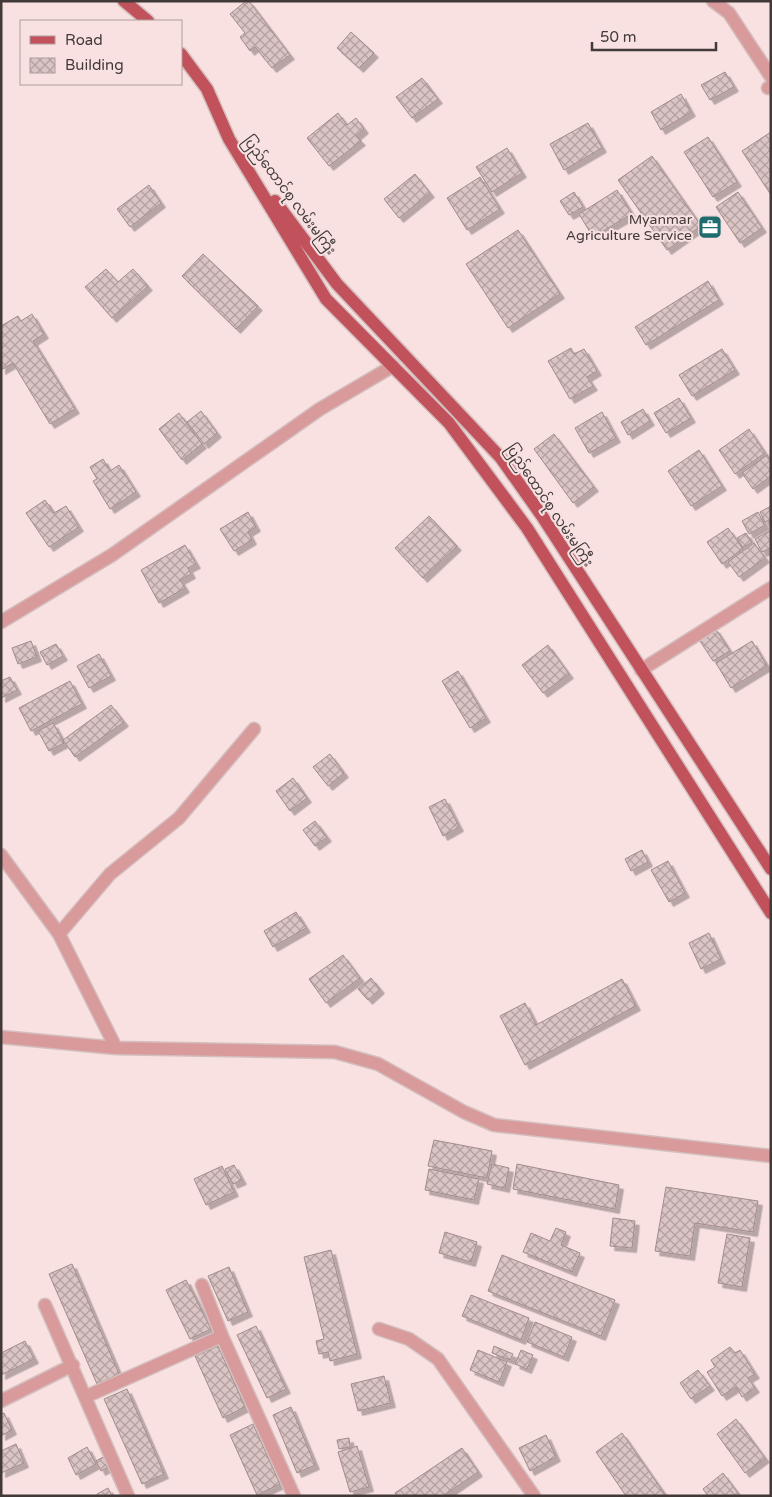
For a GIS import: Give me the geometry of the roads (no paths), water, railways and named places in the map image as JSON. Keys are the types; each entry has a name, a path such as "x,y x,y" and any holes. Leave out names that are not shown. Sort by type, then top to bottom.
{"main road":[{"path":"124,1 147,20"},
{"path":"182,55 207,89 229,139 326,298 450,424 527,528 768,909"},
{"name":"ပြည်ထောင်စု လမ်းမကြီး","path":"229,139 337,284 501,458 542,516 771,869"}],"street":[{"path":"713,1 729,14 770,84"},
{"path":"1,622 112,555 320,409 394,366"},
{"path":"641,670 771,588"},
{"path":"59,934 110,874 179,818 254,729"},
{"path":"1,855 59,934 116,1048"},
{"path":"1,1037 116,1048 336,1052 378,1064 464,1112 494,1125 771,1156"},
{"path":"202,1285 222,1336 294,1496"},
{"path":"45,1305 73,1365 128,1496"},
{"path":"378,1330 409,1339 438,1359 534,1496"},
{"path":"85,1397 222,1336"},
{"path":"1,1401 73,1365"}],"place":[{"name":"Myanmar Agriculture Service","path":"710,227"}]}
